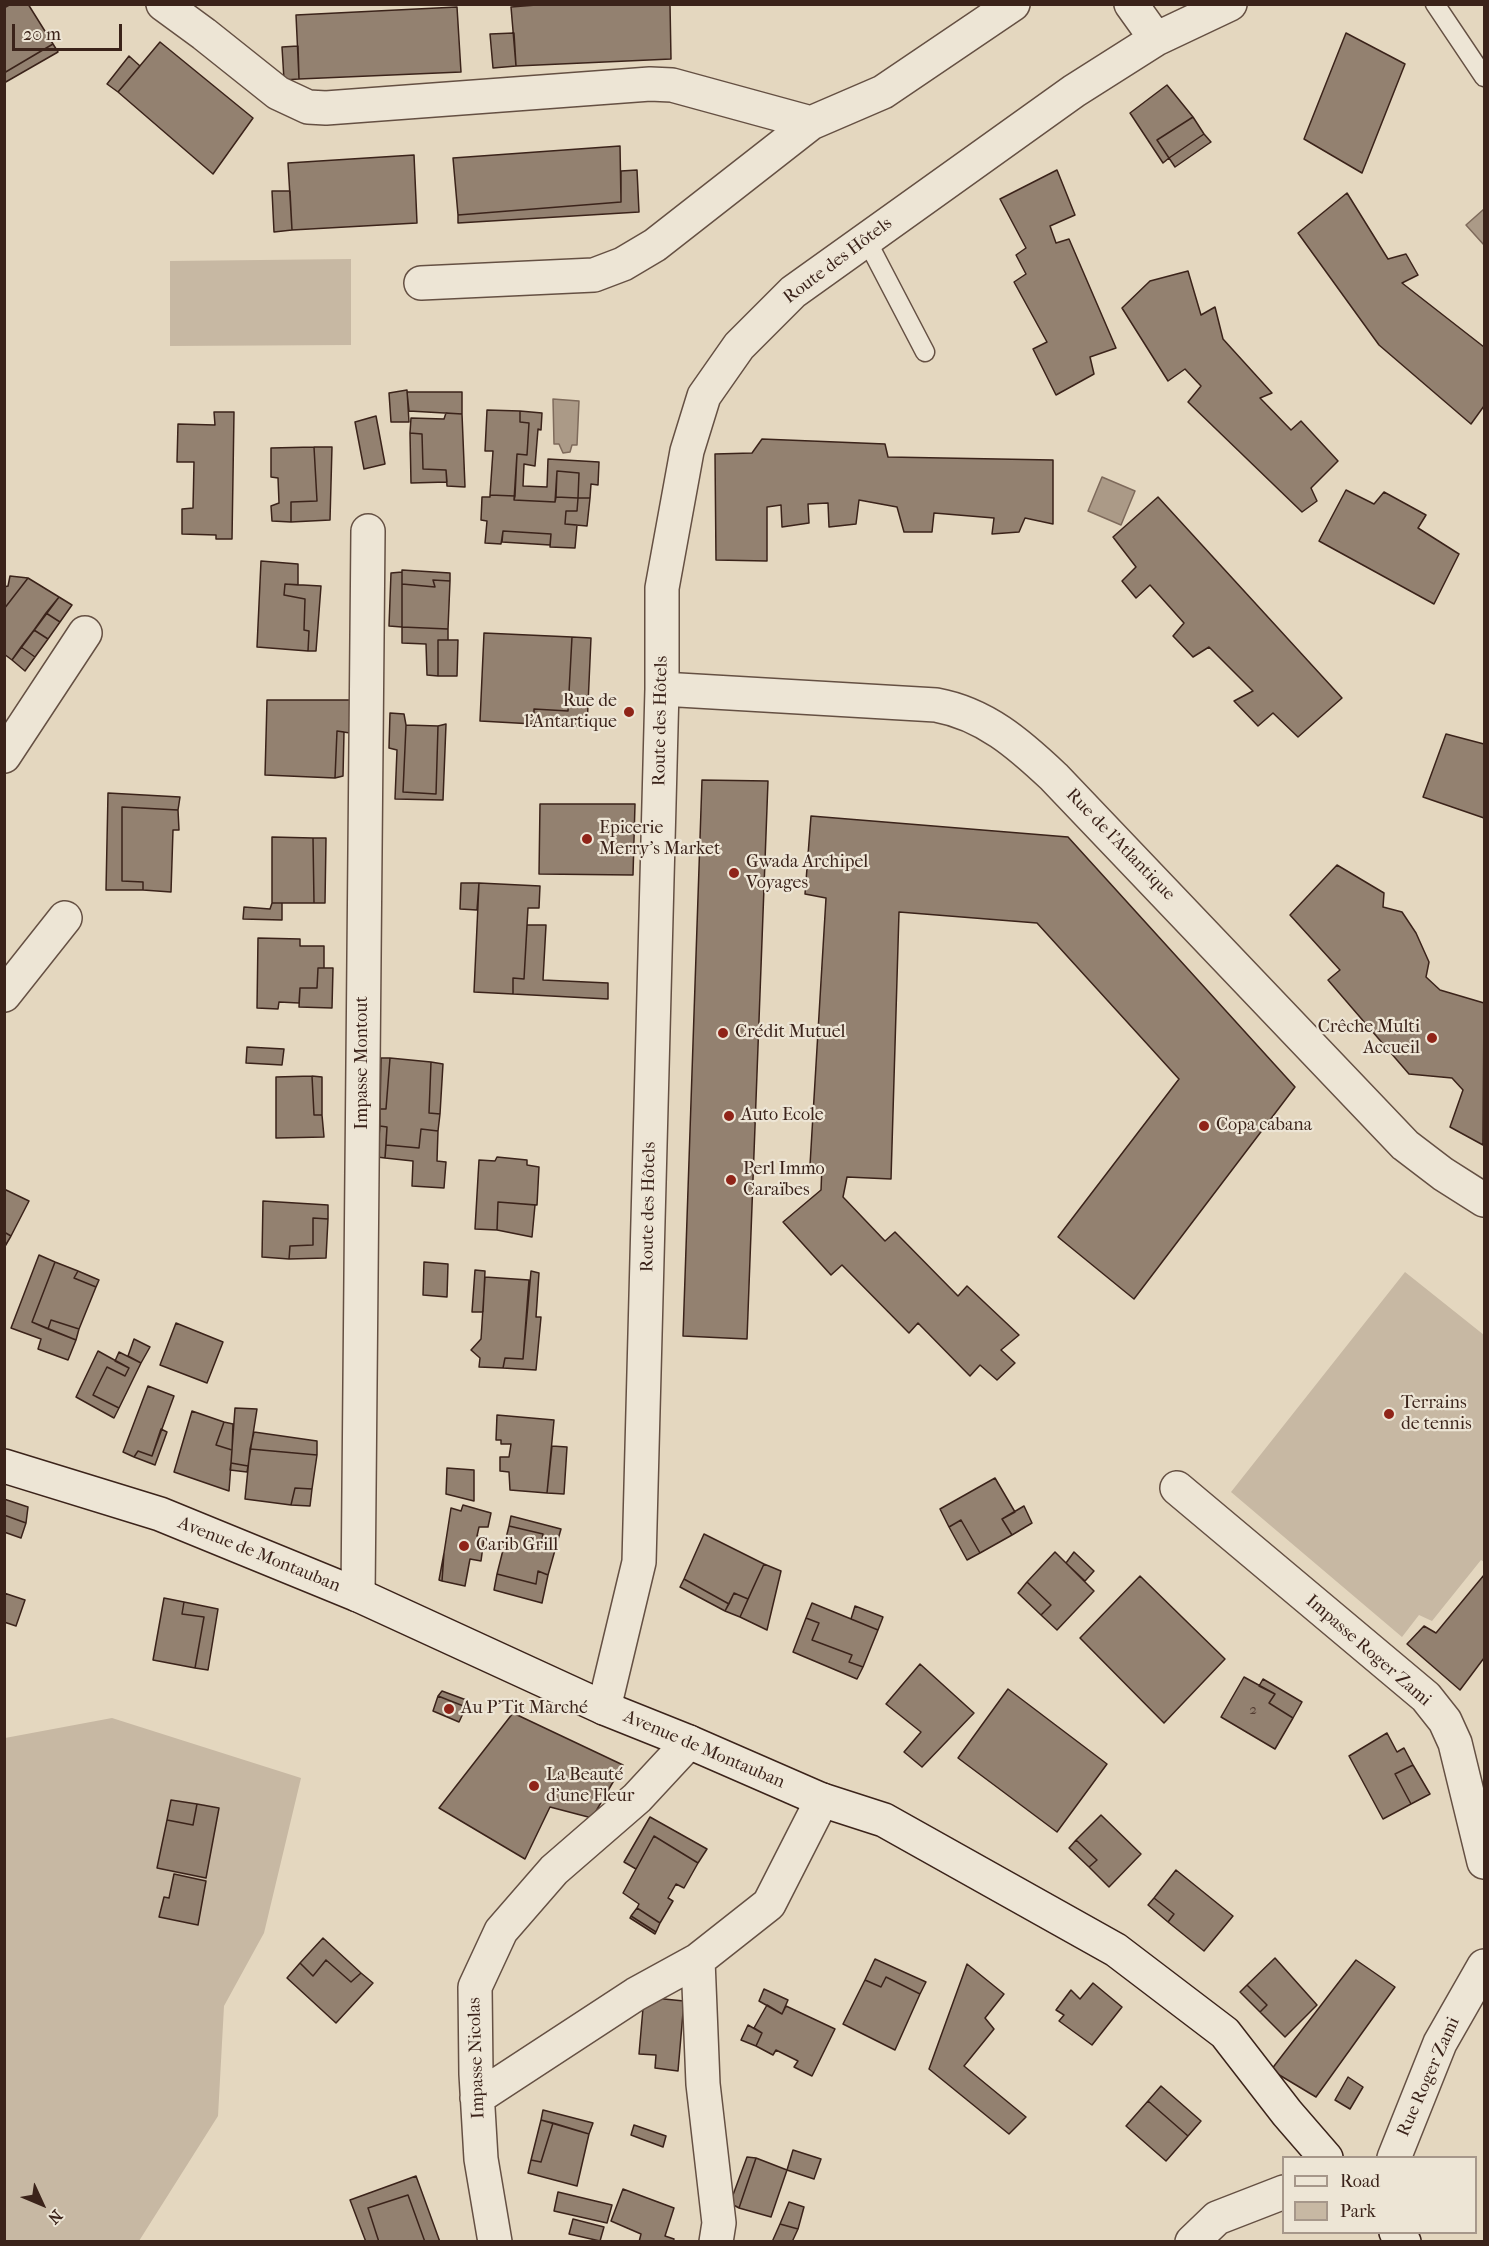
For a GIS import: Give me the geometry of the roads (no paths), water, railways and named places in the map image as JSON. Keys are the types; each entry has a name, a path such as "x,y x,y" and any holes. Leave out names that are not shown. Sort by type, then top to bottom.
{"street":[{"path":"163,4 278,93 308,107 326,108 638,85 672,85 811,123"},
{"path":"421,283 594,275 623,264 655,244 811,123 883,92 1013,4"},
{"path":"1131,4 1156,39"},
{"name":"Route des Hôtels","path":"604,1708 639,1562 662,688 662,588 687,451 704,396 739,346 793,292 1074,90 1156,39 1230,4"},
{"name":"Impasse Montout","path":"358,1595 368,531"},
{"path":"4,756 86,633"},
{"name":"Rue de l'Atlantique","path":"662,688 936,705 953,708 990,725 1018,743 1054,777 1405,1145 1443,1174 1485,1200"},
{"path":"4,995 65,918"},
{"name":"Avenue de Montauban","path":"4,1466 160,1514 358,1595 604,1708 822,1800 884,1820 1116,1950 1225,2033 1287,2113 1325,2156"},
{"name":"Impasse Roger Zami","path":"1177,1488 1426,1697 1445,1721 1455,1743 1485,1862"},
{"name":"Impasse Nicolas","path":"495,2241 481,2159 477,2098 475,1987 501,1931 554,1870 637,1798 689,1742"},
{"path":"477,2098 636,1994 698,1960 769,1904 822,1800"},
{"path":"698,1960 703,2084 719,2223 716,2241"},
{"name":"Rue Roger Zami","path":"1394,2156 1440,2043 1485,1966"},
{"path":"1192,2241 1217,2218 1282,2193"}],"lane":[{"path":"1435,4 1485,77"},
{"path":"866,239 925,352"}],"place":[{"name":"Rue de l'Antartique","path":"629,712"},
{"name":"Epicerie Merry's Market","path":"587,839"},
{"name":"Gwada Archipel Voyages","path":"734,873"},
{"name":"Crédit Mutuel","path":"723,1033"},
{"name":"Crêche Multi Accueil","path":"1432,1038"},
{"name":"Auto Ecole","path":"729,1116"},
{"name":"Copa cabana","path":"1204,1126"},
{"name":"Perl Immo Caraïbes","path":"731,1180"},
{"name":"Terrains de tennis","path":"1389,1414"},
{"name":"Carib Grill","path":"464,1546"},
{"name":"Au P'Tit Marché","path":"449,1709"},
{"name":"La Beauté d'une Fleur","path":"534,1786"}]}
